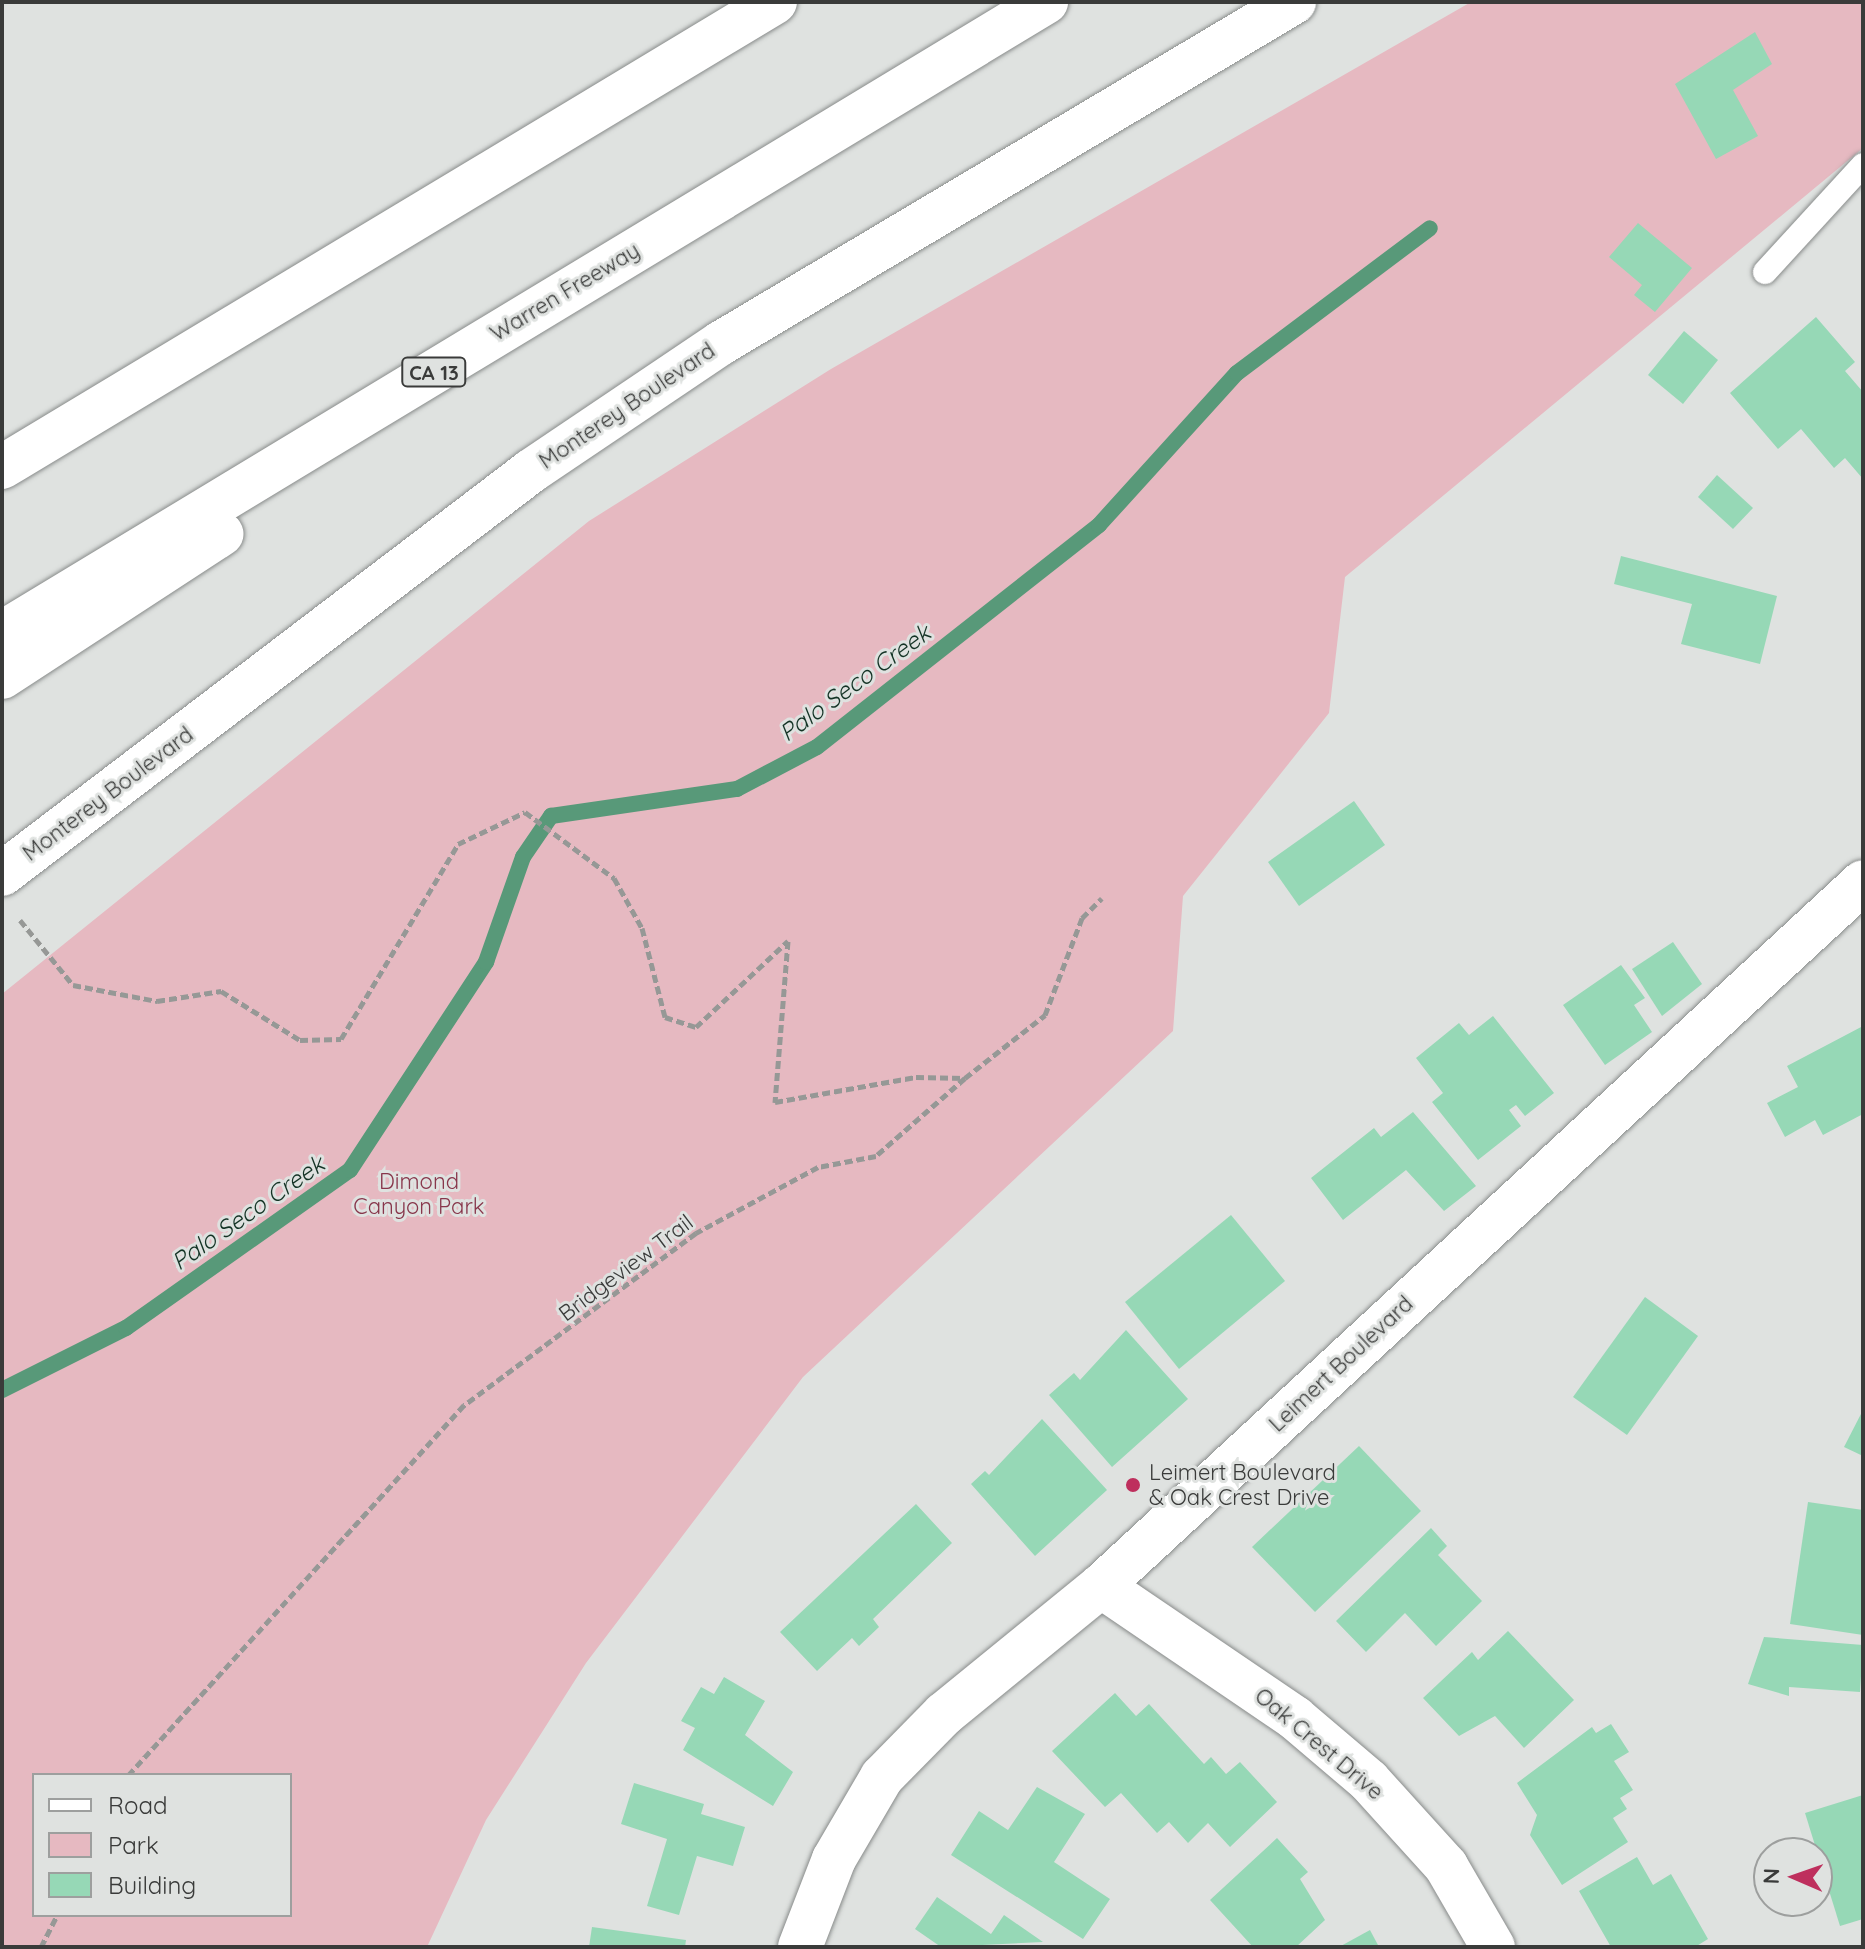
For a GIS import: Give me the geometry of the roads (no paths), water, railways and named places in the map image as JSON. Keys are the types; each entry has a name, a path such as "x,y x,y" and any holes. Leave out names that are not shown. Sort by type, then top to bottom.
{"main road":[{"path":"2,467 775,2"},
{"name":"Warren Freeway","path":"2,633 1046,2"},
{"name":"Monterey Boulevard","path":"6,891 531,471 721,343 1294,2"},
{"path":"2,677 866,111"},
{"name":"Leimert Boulevard","path":"800,1947 834,1859 882,1777 944,1714 1101,1586 1863,882"},
{"name":"Oak Crest Drive","path":"1101,1586 1295,1718 1369,1781 1446,1866 1493,1947"}],"lane":[{"path":"1765,272 1863,165"}],"waterway":[{"name":"Palo Seco Creek","path":"2,1390 126,1328 350,1170 486,962 523,857 551,816 737,789 817,747 1099,525 1237,373 1430,228"}],"place":[{"name":"Leimert Boulevard & Oak Crest Drive","path":"1133,1485"}],"park label":[{"name":"Dimond Canyon Park","path":"419,1194"}]}
